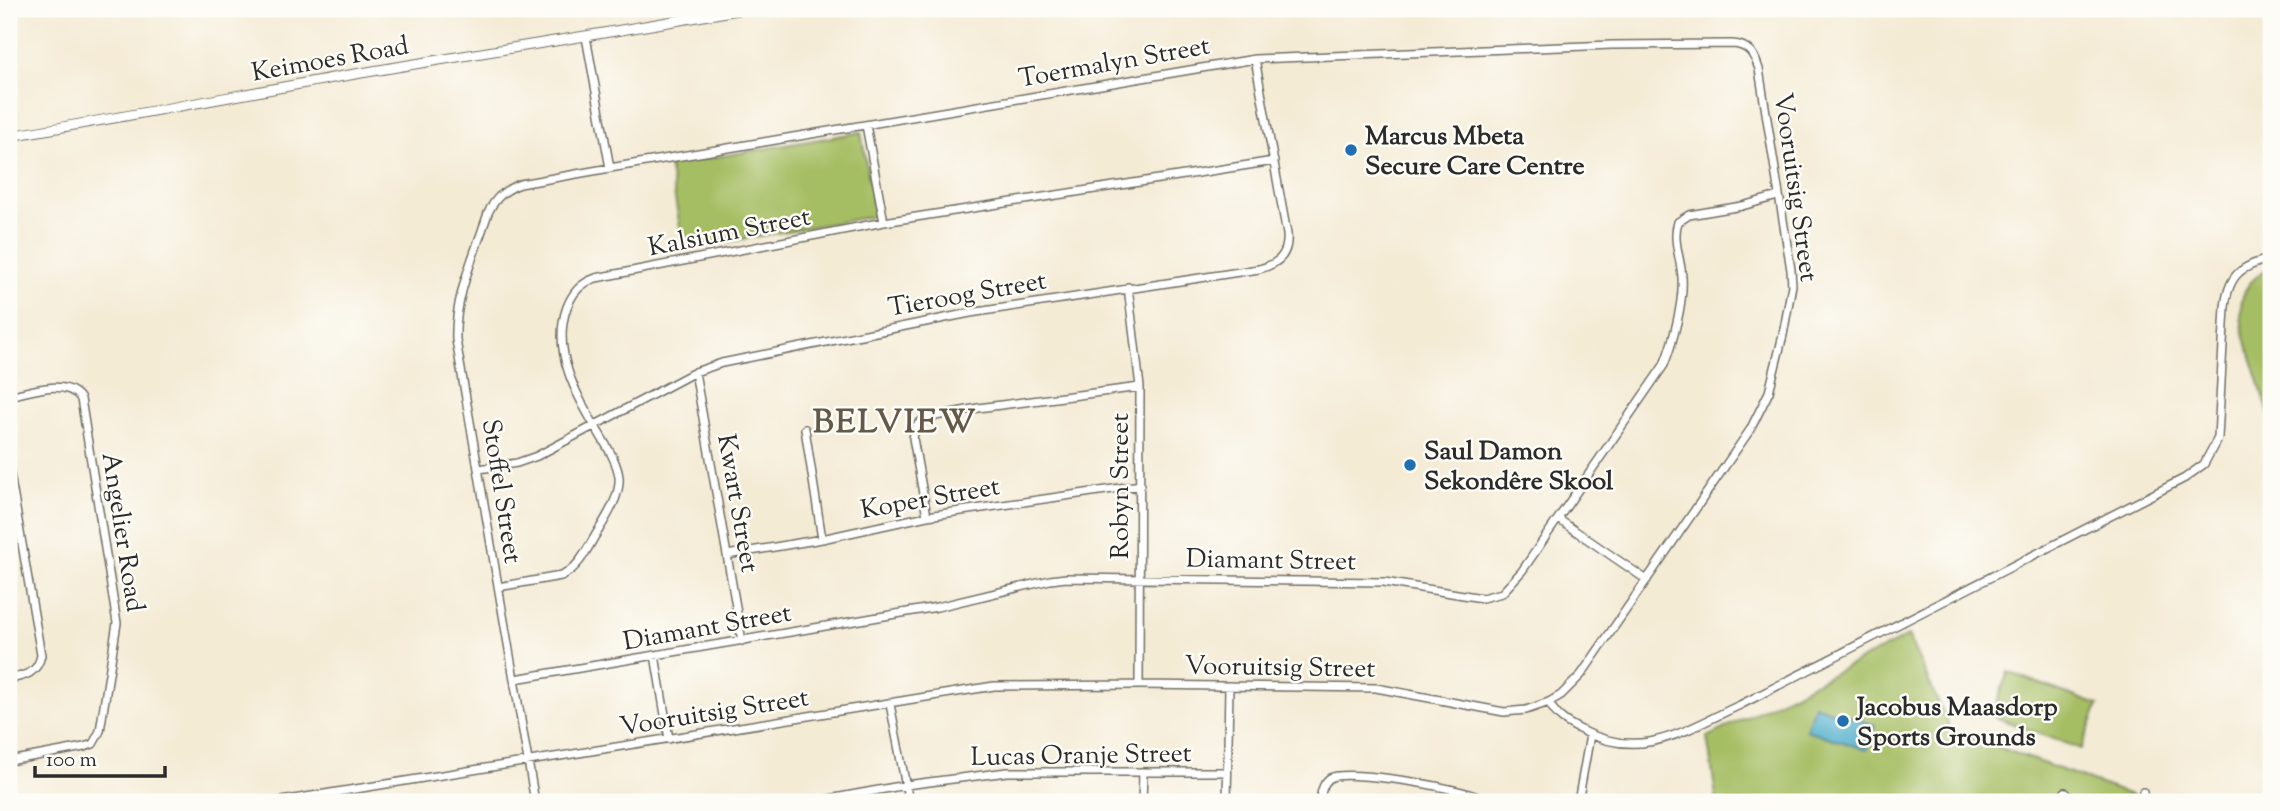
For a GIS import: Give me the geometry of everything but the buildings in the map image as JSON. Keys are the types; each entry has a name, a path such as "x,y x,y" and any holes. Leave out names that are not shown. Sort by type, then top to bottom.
{"street":[{"name":"Keimoes Road","path":"9,136 163,111 429,61 743,9"},
{"path":"586,37 610,168"},
{"name":"Toermalyn Street","path":"501,194 520,184 1255,59 1612,45 1742,45"},
{"name":"Vooruitsig Street","path":"275,802 994,686 1229,685 1376,688 1504,712 1527,710 1549,702 1561,695 1581,675 1750,430 1769,392 1792,285 1759,69 1754,54 1742,45"},
{"name":"Tieroog Street","path":"479,469 517,463 537,456 695,372 722,363 915,323 1259,269 1280,260 1286,252 1288,240 1255,59"},
{"path":"866,125 884,222"},
{"name":"Kalsium Street","path":"498,587 566,574 578,563 593,540 615,498 619,482 618,470 571,380 564,355 564,317 569,303 582,284 596,278 884,222 1274,161"},
{"name":"Stoffel Street","path":"501,194 488,213 460,301 456,340 535,802"},
{"name":"Diamant Street","path":"514,679 937,607 1050,580 1140,578 1384,582 1488,598 1502,593 1512,584 1661,371 1679,309 1682,284 1676,232 1679,219 1779,196"},
{"path":"1549,702 1563,720 1590,735 1633,745 1647,744 1674,735 1740,705 2192,474 2209,457 2220,430 2228,288 2241,269 2271,258"},
{"name":"Robyn Street","path":"1128,288 1140,387 1139,685"},
{"name":"Kwart Street","path":"695,372 742,641"},
{"name":"Angelier Road","path":"9,396 62,387 73,391 81,399 117,622 100,731 96,741 85,747 9,761"},
{"path":"927,516 913,438 916,426 925,418 978,408 1140,387"},
{"path":"805,429 822,539"},
{"path":"9,468 41,655 40,663 33,671 26,676 9,679"},
{"name":"Koper Street","path":"727,555 822,539 927,516 1141,485"},
{"path":"1558,519 1647,580"},
{"path":"655,655 669,740"},
{"path":"1227,802 1229,685"},
{"path":"890,704 909,802"},
{"path":"1578,802 1590,735"},
{"name":"Lucas Oranje Street","path":"813,802 906,785 1007,772 1227,772"},
{"path":"1142,802 1143,772"},
{"path":"1320,802 1321,791 1327,780 1339,775 1375,776 1463,792 1487,802"},
{"path":"2065,792 2073,802"},
{"path":"2143,792 2144,802"}],"green space":[{"path":"861,132 875,216 684,249 669,165"},
{"path":"2271,268 2271,420 2245,335 2241,309 2248,286 2257,276"},
{"name":"Jacobus Maasdorp Sports Grounds","path":"1908,636 1951,730 2150,802 1717,802 1707,737"},
{"path":"2008,672 2098,705 2081,749 1992,716"}],"water":[{"path":"1814,705 1875,725 1867,750 1806,730"}],"place":[{"name":"Marcus Mbeta Secure Care Centre","path":"1351,150"},
{"name":"Saul Damon Sekondêre Skool","path":"1410,465"},
{"name":"Jacobus Maasdorp Sports Grounds","path":"1843,721"}],"district":[{"name":"BELVIEW","path":"895,420"}]}
